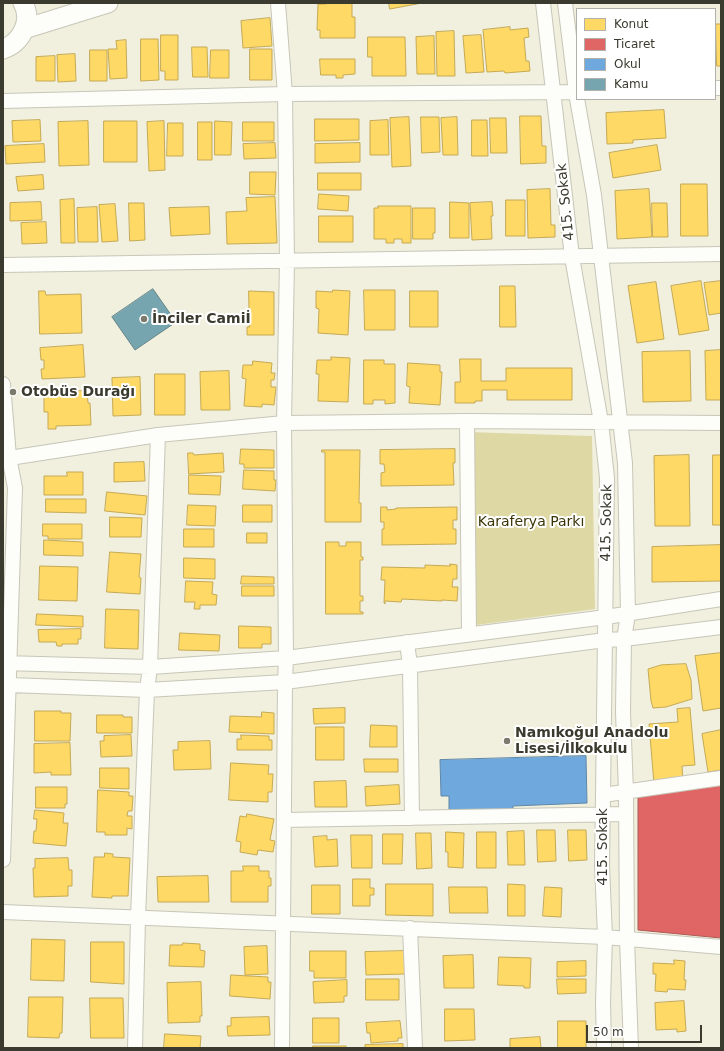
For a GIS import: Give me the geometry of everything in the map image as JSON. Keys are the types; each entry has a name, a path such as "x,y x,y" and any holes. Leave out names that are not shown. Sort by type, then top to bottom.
{"street":[{"path":"3,49 18,40 24,29 27,18 23,3"},
{"path":"24,29 108,3"},
{"path":"278,3 285,94 287,262 284,423 286,658 282,1048"},
{"name":"415. Sokak","path":"543,3 572,257 601,422 607,478 602,865 605,937 603,1002 604,1048"},
{"name":"415. Sokak","path":"565,3 576,92"},
{"path":"3,101 285,94 576,92"},
{"name":"415. Sokak","path":"577,100 594,194 600,257 625,463 628,614 624,639 623,712 626,792 627,940 631,1048"},
{"path":"3,265 287,262 721,254"},
{"path":"3,384 5,462 15,488 6,663 3,860"},
{"path":"467,421 469,634"},
{"path":"5,462 158,435 284,423 467,421 721,423"},
{"path":"135,1048 138,918 147,690 150,668 158,435"},
{"path":"6,663 150,668 286,658 606,617 721,600"},
{"path":"6,684 147,690 285,682 605,640 721,627"},
{"path":"407,642 410,666 412,818"},
{"path":"603,795 721,778"},
{"path":"284,820 626,814"},
{"path":"3,912 605,937 721,947"},
{"path":"410,928 415,1048"}],"green space":[{"name":"Karaferya Parkı","path":"467,432 592,436 595,609 469,626"}],"building: Konut":[{"path":"352,3 352,17 355,17 355,38 320,38 320,30 317,30 318,4"},
{"path":"389,3 422,3 390,9"},
{"path":"270,18 272,46 243,48 241,21"},
{"path":"716,24 721,24 721,66 717,66"},
{"path":"510,27 510,30 528,28 529,37 524,38 526,61 529,61 530,71 505,73 504,71 487,72 483,30"},
{"path":"454,31 455,76 437,76 436,32"},
{"path":"161,35 178,35 178,80 165,80 165,71 161,71"},
{"path":"481,35 484,72 466,73 463,36"},
{"path":"434,36 435,74 417,74 416,37"},
{"path":"368,37 405,37 406,76 372,76 372,57 368,57"},
{"path":"141,39 158,39 159,80 141,81"},
{"path":"126,40 127,78 110,79 108,49 117,49 116,41"},
{"path":"192,47 207,47 208,77 193,77"},
{"path":"250,49 272,49 272,80 250,80"},
{"path":"90,50 107,50 107,81 90,81"},
{"path":"211,50 229,50 229,78 210,78"},
{"path":"75,54 76,81 58,82 57,55"},
{"path":"55,56 55,81 36,81 36,57"},
{"path":"320,59 355,59 355,74 343,75 343,78 336,78 336,75 321,75"},
{"path":"664,110 666,138 633,140 633,143 607,144 606,113"},
{"path":"520,116 541,116 542,146 546,146 546,163 521,164"},
{"path":"409,117 411,166 392,167 390,118"},
{"path":"421,117 439,117 440,152 422,153"},
{"path":"457,117 458,155 443,155 441,118"},
{"path":"490,118 506,118 507,153 491,153"},
{"path":"315,119 359,119 359,140 315,141"},
{"path":"40,120 41,141 13,142 12,121"},
{"path":"388,120 389,155 370,155 370,121"},
{"path":"472,120 487,120 488,156 472,156"},
{"path":"88,121 89,165 59,166 58,122"},
{"path":"104,121 137,121 137,162 104,162"},
{"path":"164,121 165,170 149,171 147,122"},
{"path":"215,121 232,122 231,155 215,155"},
{"path":"198,122 212,122 212,160 198,160"},
{"path":"243,122 274,122 274,141 243,141"},
{"path":"168,123 183,123 183,156 167,156"},
{"path":"275,143 276,158 244,159 243,144"},
{"path":"360,143 360,162 315,163 315,144"},
{"path":"44,144 45,162 6,164 5,146"},
{"path":"657,145 661,170 613,178 609,153"},
{"path":"250,172 276,172 275,195 250,194"},
{"path":"318,173 361,173 361,190 318,190"},
{"path":"43,175 44,189 18,191 16,177"},
{"path":"681,184 707,184 708,236 681,236"},
{"path":"550,189 551,225 555,225 555,237 528,238 527,190"},
{"path":"649,189 652,237 617,239 615,191"},
{"path":"319,194 349,196 348,211 318,209"},
{"path":"275,197 277,243 227,244 226,212 247,211 246,198"},
{"path":"74,199 75,243 61,243 60,200"},
{"path":"506,200 525,200 525,236 506,236"},
{"path":"41,202 42,220 10,221 10,203"},
{"path":"450,202 469,203 469,238 450,238"},
{"path":"492,202 492,239 472,240 470,203"},
{"path":"129,203 144,203 145,240 130,241"},
{"path":"652,203 667,203 668,237 653,237"},
{"path":"115,204 118,241 102,242 99,205"},
{"path":"378,206 411,206 411,243 402,243 402,239 394,239 394,243 386,243 386,239 374,239 374,208 378,208"},
{"path":"97,207 98,242 78,242 77,208"},
{"path":"209,207 210,234 171,236 169,208"},
{"path":"413,208 435,208 435,233 433,233 433,239 413,239"},
{"path":"319,216 353,216 353,242 319,242"},
{"path":"46,222 47,243 22,244 21,223"},
{"path":"701,281 709,330 679,335 671,286"},
{"path":"721,281 721,313 709,315 704,283"},
{"path":"656,282 664,339 637,343 628,286"},
{"path":"500,286 515,286 516,327 500,327"},
{"path":"333,290 350,291 348,335 318,333 319,309 316,308 316,291 332,292"},
{"path":"364,290 395,290 395,330 365,330"},
{"path":"39,291 45,291 46,295 81,294 82,333 40,334"},
{"path":"249,291 274,292 274,335 247,335 247,327 249,327"},
{"path":"410,291 438,291 438,327 410,327"},
{"path":"83,345 85,377 42,379 41,369 44,369 44,360 41,360 40,348"},
{"path":"721,350 721,400 706,400 705,351"},
{"path":"690,351 691,401 643,402 642,352"},
{"path":"331,357 350,358 348,402 318,401 319,374 316,374 317,360 331,360"},
{"path":"460,359 481,359 481,381 506,381 506,368 572,368 572,400 507,400 507,390 482,390 482,401 475,401 475,403 455,403 455,382 460,382"},
{"path":"364,360 384,360 384,364 395,364 395,403 385,404 385,400 373,400 373,404 364,404"},
{"path":"253,361 272,363 271,373 275,373 274,380 271,380 271,387 276,387 274,405 262,404 262,407 244,406 246,379 242,378 243,365 252,365"},
{"path":"408,363 440,365 440,372 442,372 440,405 409,403 410,387 407,386"},
{"path":"229,371 230,410 201,410 200,372"},
{"path":"155,374 185,374 185,415 155,415"},
{"path":"140,377 141,415 113,416 112,378"},
{"path":"87,391 88,403 90,403 91,425 56,426 56,429 48,429 48,412 44,412 44,392"},
{"path":"241,449 274,450 274,468 244,468 244,464 240,464"},
{"path":"455,449 455,463 453,463 454,485 381,486 381,473 385,472 384,464 380,464 380,450"},
{"path":"322,450 360,450 359,503 361,503 361,522 325,522 325,452 322,452"},
{"path":"188,453 193,453 194,455 223,453 224,472 189,474"},
{"path":"689,455 690,526 655,526 654,456"},
{"path":"713,455 721,455 721,525 713,525"},
{"path":"144,462 145,481 114,482 114,463"},
{"path":"244,470 274,471 274,480 276,480 275,491 243,489"},
{"path":"67,472 83,472 83,495 44,495 44,476 67,476"},
{"path":"189,475 221,476 220,495 189,494"},
{"path":"107,492 147,496 145,515 105,511"},
{"path":"46,499 86,499 86,513 46,512"},
{"path":"188,505 216,506 215,526 187,525"},
{"path":"243,505 272,505 272,522 243,522"},
{"path":"381,507 387,507 387,510 396,508 457,507 457,520 453,520 453,529 456,529 456,544 382,545 382,529 384,529 384,522 381,522"},
{"path":"110,517 142,518 141,537 110,537"},
{"path":"43,524 82,524 82,539 48,539 48,536 43,536"},
{"path":"184,529 214,529 214,547 184,547"},
{"path":"247,533 267,533 267,543 247,543"},
{"path":"44,540 83,542 83,556 44,555"},
{"path":"326,542 339,542 339,546 346,546 346,542 361,542 361,557 363,557 363,560 360,560 360,596 363,596 363,601 360,601 360,612 363,612 363,614 326,614"},
{"path":"721,545 721,581 652,582 652,547"},
{"path":"110,552 141,554 139,577 141,578 140,594 107,592"},
{"path":"184,558 215,559 215,579 184,578"},
{"path":"450,564 457,565 457,579 453,579 452,587 458,587 457,601 402,599 401,602 385,601 385,604 384,603 385,580 381,580 382,567 425,568 425,565 450,566"},
{"path":"40,566 78,567 77,601 39,600"},
{"path":"242,576 274,577 274,584 241,584"},
{"path":"186,581 213,582 212,594 217,595 216,605 200,605 200,609 194,609 195,602 185,602"},
{"path":"242,586 274,586 274,596 242,596"},
{"path":"106,609 139,610 138,649 105,648"},
{"path":"37,614 83,616 83,627 36,625"},
{"path":"239,626 271,627 271,644 262,644 262,648 239,648"},
{"path":"81,629 81,639 78,639 78,644 62,644 62,646 57,646 56,642 39,642 38,630"},
{"path":"180,633 220,635 219,651 179,650"},
{"path":"721,653 721,708 703,711 695,656"},
{"path":"686,664 691,680 692,699 666,707 653,708 648,669 661,665"},
{"path":"345,708 345,723 314,724 313,709"},
{"path":"690,708 695,765 682,766 683,782 654,784 649,724 678,722 677,709"},
{"path":"35,711 61,711 61,713 71,713 70,741 35,741"},
{"path":"262,712 274,713 274,734 229,732 230,716 261,717"},
{"path":"97,715 123,715 123,717 132,717 132,733 97,733"},
{"path":"371,725 397,726 397,747 370,747"},
{"path":"316,727 344,727 344,760 316,760"},
{"path":"721,730 721,770 708,772 702,734"},
{"path":"131,735 132,756 101,757 100,741 104,741 104,736"},
{"path":"241,735 269,736 269,740 272,740 272,750 237,750 237,739 241,739"},
{"path":"210,741 211,769 174,770 173,750 178,750 178,742"},
{"path":"70,743 71,775 51,775 51,772 34,773 34,744"},
{"path":"364,759 398,759 398,772 365,772"},
{"path":"231,763 269,765 268,774 273,774 272,792 268,792 268,802 229,800"},
{"path":"100,768 129,768 129,789 100,788"},
{"path":"346,781 347,807 315,807 314,782"},
{"path":"399,785 400,804 366,806 365,787"},
{"path":"36,787 67,787 67,804 65,804 65,808 36,808"},
{"path":"98,790 129,792 129,796 133,796 132,811 128,811 127,816 132,816 132,829 127,828 127,835 105,835 105,832 97,832"},
{"path":"35,810 64,813 63,823 68,823 66,846 33,843 37,819 34,819"},
{"path":"247,814 274,819 270,840 275,841 273,852 258,850 257,855 240,852 241,842 236,841 240,816 246,817"},
{"path":"537,830 555,830 556,861 538,862"},
{"path":"568,830 586,830 587,860 569,861"},
{"path":"524,831 525,865 508,865 507,832"},
{"path":"446,832 464,833 463,868 448,867"},
{"path":"477,832 496,832 496,868 477,868"},
{"path":"416,833 431,833 432,868 417,869"},
{"path":"383,834 403,834 402,864 383,864"},
{"path":"351,835 372,835 372,868 352,868"},
{"path":"327,836 327,840 337,839 338,866 315,867 313,837"},
{"path":"105,853 113,854 113,857 130,858 128,896 112,896 112,898 92,897 94,857 104,857"},
{"path":"68,858 69,870 72,870 72,886 68,886 68,896 34,897 33,868 35,868 35,859"},
{"path":"243,866 259,866 259,871 269,871 271,886 268,886 268,902 231,902 231,871 243,871"},
{"path":"208,876 209,902 158,902 157,877"},
{"path":"353,879 370,879 370,888 374,888 374,895 370,895 370,906 353,906"},
{"path":"386,884 433,884 433,916 386,915"},
{"path":"508,884 525,885 525,916 508,916"},
{"path":"312,885 340,885 340,914 312,914"},
{"path":"449,887 487,887 488,913 450,913"},
{"path":"545,887 562,888 561,917 543,916"},
{"path":"32,939 65,940 64,981 31,980"},
{"path":"91,942 124,942 124,984 91,982"},
{"path":"183,943 200,944 200,950 205,951 204,967 169,966 170,945 182,945"},
{"path":"267,946 268,974 245,975 244,947"},
{"path":"310,951 346,951 346,978 314,978 314,971 310,971"},
{"path":"404,951 405,974 366,975 365,952"},
{"path":"473,955 474,988 444,988 443,956"},
{"path":"499,957 531,958 530,988 524,988 524,986 498,985"},
{"path":"674,960 685,961 685,990 668,989 667,992 655,991 656,974 653,974 653,963 674,964"},
{"path":"586,961 586,976 557,977 557,962"},
{"path":"231,975 268,977 268,982 271,982 270,999 230,996"},
{"path":"366,979 399,979 399,1000 366,1000"},
{"path":"557,979 586,979 586,993 558,994"},
{"path":"347,980 347,996 344,996 344,1002 314,1003 313,982"},
{"path":"201,982 202,1016 200,1016 200,1022 168,1023 167,983"},
{"path":"29,997 63,997 62,1033 60,1033 59,1038 28,1037"},
{"path":"90,998 123,998 124,1038 91,1038"},
{"path":"684,1001 686,1031 677,1032 677,1029 656,1030 655,1003"},
{"path":"445,1009 474,1009 475,1040 445,1041"},
{"path":"269,1017 270,1035 228,1036 227,1026 231,1026 231,1018"},
{"path":"313,1018 339,1018 339,1043 313,1043"},
{"path":"400,1021 402,1038 398,1038 398,1041 371,1043 370,1033 367,1033 366,1023"},
{"path":"558,1021 586,1021 586,1048 558,1048"},
{"path":"165,1034 201,1036 200,1048 164,1048"},
{"path":"540,1037 541,1048 510,1048 510,1039"},
{"path":"403,1044 403,1048 365,1048 365,1045"},
{"path":"313,1046 346,1046 346,1048 313,1048"}],"building: Ticaret":[{"path":"721,783 721,938 638,930 638,794"}],"building: Okul":[{"path":"586,756 587,803 513,806 513,810 449,811 449,796 441,796 440,760"}],"building: Kamu":[{"name":"İnciler Camiİ","path":"153,289 176,322 135,350 112,317"}],"place":[{"name":"İnciler Camiİ","path":"144,319"},
{"name":"Otobüs Durağı","path":"13,392"},
{"name":"Namıkoğul Anadolu Lisesi/İlkokulu","path":"507,741"}]}
